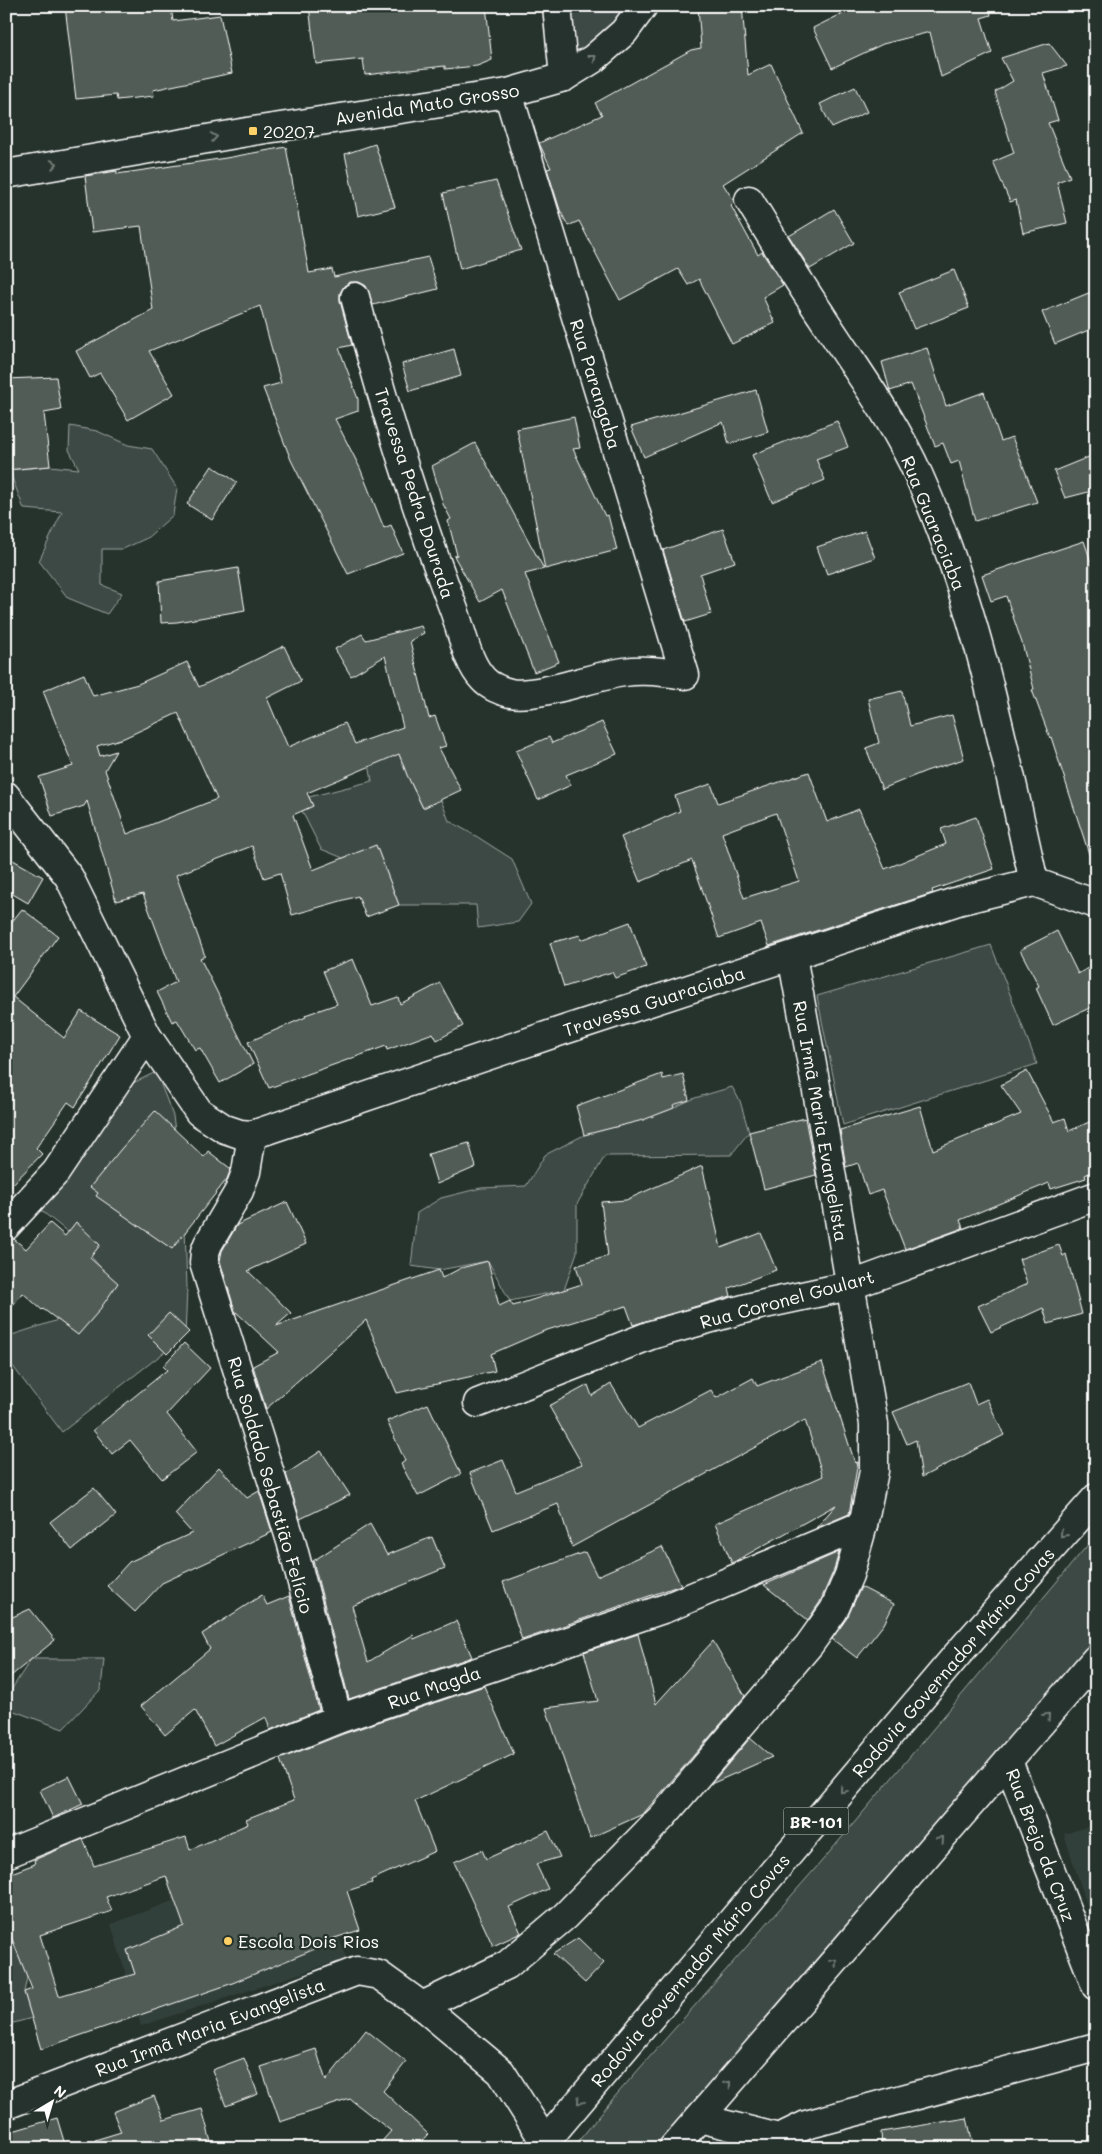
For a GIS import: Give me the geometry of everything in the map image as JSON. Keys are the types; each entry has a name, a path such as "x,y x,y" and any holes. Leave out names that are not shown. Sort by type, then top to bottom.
{"main road":[{"path":"557,6 564,77"},
{"name":"Avenida Mato Grosso","path":"6,174 253,131 508,93 564,77 592,59 624,32 643,6"},
{"name":"Rua Parangaba","path":"488,683 499,689 518,693 543,690 624,672 653,671 684,675 508,93"},
{"name":"Rua Guaraciaba","path":"749,200 820,315 864,378 894,427 919,476 948,548 981,649 1034,882"},
{"name":"Travessa Pedra Dourada","path":"354,297 430,549 472,661 483,680 488,683"},
{"path":"6,796 69,876 147,1036 199,1112 240,1134 252,1135"},
{"path":"1034,882 1096,904"},
{"name":"Travessa Guaraciaba","path":"252,1135 560,1031 958,901 1034,882"},
{"name":"Rua Irmã Maria Evangelista","path":"6,2105 357,1971 378,1975 422,2006 507,1965 564,1916 662,1817 809,1645 834,1610 849,1575 863,1525 874,1471 874,1424 792,956"},
{"path":"6,1226 56,1172 147,1036"},
{"name":"Rua Soldado Sebastião Felício","path":"252,1135 246,1172 239,1191 205,1252 204,1263 291,1541 338,1719"},
{"name":"Rua Coronel Goulart","path":"478,1403 651,1335 751,1307 849,1286 1096,1196"},
{"name":"Rodovia Governador Mário Covas","path":"543,2145 956,1656 1096,1498"},
{"name":"Rua Magda","path":"6,1854 338,1719 666,1608 863,1525"},
{"path":"673,2148 1096,1659"},
{"name":"Rua Brejo da Cruz","path":"1008,1761 1096,1986"},
{"path":"422,2006 501,2072 543,2145"},
{"path":"699,2118 773,2143 806,2125 1096,2048"}],"shaded area":[{"path":"569,6 628,6 600,39 586,48 578,50 575,48"},
{"path":"70,426 97,431 128,445 152,449 177,488 173,515 147,538 123,549 102,549 102,585 122,593 107,614 68,598 39,561 62,512 24,509 9,470 50,466 79,469 69,450"},
{"path":"390,732 423,808 441,800 449,821 512,859 531,904 518,922 478,928 476,905 399,905 376,846 343,858 321,849 302,811 313,806 309,797 372,781 367,753"},
{"path":"991,945 1037,1064 843,1125 817,996"},
{"path":"156,1072 173,1116 184,1196 187,1288 185,1336 62,1432 6,1357 6,1337 61,1319 114,1283 75,1238 38,1208 88,1123 133,1083"},
{"path":"732,1087 740,1101 749,1132 731,1155 605,1156 577,1204 577,1252 564,1290 510,1301 488,1261 439,1270 411,1266 417,1213 441,1198 481,1188 526,1186 545,1155 584,1135 666,1111 695,1098"},
{"path":"1096,1535 1096,1638 659,2148 573,2148 611,2101 828,1854"},
{"path":"31,1659 104,1659 101,1689 63,1729 6,1708 6,1698"},
{"path":"1096,1824 1096,1933 1064,1834"},
{"name":"Escola Dois Rios","path":"304,1852 347,1958 141,2026 111,1924"},
{"path":"6,1924 30,1963 24,1992 32,2018 6,2025"}],"building":[{"path":"65,6 171,6 173,21 220,15 232,73 153,90 154,96 117,100 116,95 76,99"},
{"path":"309,6 486,6 492,60 477,66 445,69 445,66 365,75 363,59 316,64"},
{"path":"698,6 742,6 748,75 771,64 803,133 723,184 734,201 731,206 758,255 762,252 783,285 763,297 775,323 732,344 699,279 688,285 678,269 620,300 579,221 568,226 560,210 547,169 551,168 539,143 602,115 595,103 691,50 701,48"},
{"path":"858,6 989,6 991,15 981,18 992,53 941,77 930,32 883,44 832,68 813,28"},
{"path":"1049,43 1067,66 1043,73 1058,120 1048,123 1070,177 1057,182 1067,223 1023,233 1016,200 1010,202 993,162 1014,153 995,92 1013,81 1001,58"},
{"path":"855,87 867,112 832,128 820,104"},
{"path":"375,144 395,207 358,216 345,154"},
{"path":"286,147 309,273 332,269 334,277 428,257 438,289 373,305 366,286 359,282 350,282 344,286 340,293 340,301 352,345 339,348 358,399 358,411 335,419 360,468 384,528 391,525 403,553 348,574 291,460 263,388 281,383 260,306 149,351 174,394 128,420 100,373 90,378 76,351 153,310 141,226 92,232 85,176 117,171 117,174"},
{"path":"496,181 521,250 460,269 443,193"},
{"path":"834,209 854,243 810,269 789,236"},
{"path":"954,270 969,308 914,329 899,292"},
{"path":"1096,290 1096,327 1055,344 1042,312"},
{"path":"927,348 946,406 984,392 1001,441 1012,437 1037,502 975,521 959,461 951,464 943,443 935,446 911,384 890,391 882,362"},
{"path":"454,349 461,376 410,391 402,364"},
{"path":"56,377 61,410 44,413 50,466 6,470 6,379"},
{"path":"756,390 768,432 729,444 723,422 644,457 631,427"},
{"path":"574,417 580,448 573,449 605,516 608,515 617,550 545,569 517,429"},
{"path":"837,421 848,447 816,459 825,480 772,502 752,455"},
{"path":"475,443 544,569 525,574 559,662 534,672 502,590 480,602 454,556 457,555 448,521 451,519 443,504 432,466"},
{"path":"1096,454 1096,490 1065,498 1054,471"},
{"path":"212,466 237,482 212,520 187,504"},
{"path":"723,529 735,562 700,574 711,614 685,622 663,550"},
{"path":"865,531 875,558 827,574 817,547"},
{"path":"1084,541 1096,576 1096,856 1090,857 1051,737 1032,690 1034,689 1022,643 1006,596 991,601 982,575"},
{"path":"238,568 245,610 161,623 159,581"},
{"path":"421,626 424,633 410,641 429,718 435,716 446,746 439,748 461,790 423,808 399,754 307,793 313,806 293,815 313,870 376,845 399,905 366,917 358,896 292,915 280,873 264,878 252,846 176,875 205,956 200,958 253,1064 220,1083 200,1048 195,1050 177,1020 172,1022 157,992 176,982 143,894 116,901 87,801 84,806 52,816 39,777 73,766 43,691 84,674 93,696 138,684 187,662 199,687 284,646 301,681 267,698 288,747 345,723 355,744 403,727 385,656 351,676 335,649 362,634 366,640","holes":["178,713 217,799 127,834 105,770 116,751 100,756 97,746 124,738"]},
{"path":"902,691 910,726 952,715 964,759 926,771 882,789 866,748 879,743 868,699"},
{"path":"602,722 617,754 566,775 571,785 538,800 516,751 549,737 552,743"},
{"path":"809,772 827,822 859,809 885,869 946,844 941,829 976,817 994,869 932,890 933,893 769,946 761,923 719,938 692,860 640,882 621,837 680,811 675,796 711,784 718,803","holes":["776,813 799,881 744,898 722,833"]},
{"path":"6,856 43,877 28,903 6,890"},
{"path":"22,909 58,936 13,997 64,1038 81,1011 120,1035 75,1107 68,1102 36,1148 42,1154 6,1191 6,929"},
{"path":"630,922 646,967 615,978 612,972 564,987 550,943 580,935 581,940"},
{"path":"1057,931 1078,974 1096,963 1096,1005 1053,1025 1036,988 1039,986 1020,950"},
{"path":"353,959 372,1006 398,997 400,1004 440,983 463,1026 437,1040 433,1033 387,1050 386,1046 269,1088 248,1042 306,1017 305,1015 337,1004 323,971"},
{"path":"1027,1071 1054,1122 1065,1118 1069,1131 1096,1119 1096,1170 1085,1175 1086,1178 1051,1189 1049,1183 960,1220 963,1228 905,1249 882,1190 868,1195 858,1163 846,1167 840,1130 920,1106 933,1150 1021,1114 1001,1085"},
{"path":"662,1074 663,1079 683,1074 689,1100 673,1105 674,1108 643,1120 584,1135 576,1106"},
{"path":"155,1111 204,1157 208,1151 231,1169 227,1179 172,1249 96,1196 98,1193 90,1187"},
{"path":"805,1118 816,1175 764,1189 749,1132"},
{"path":"469,1143 476,1167 437,1184 428,1154"},
{"path":"702,1166 721,1248 761,1233 776,1270 729,1288 731,1296 633,1325 626,1306 544,1331 491,1354 495,1371 397,1393 366,1320 266,1409 253,1366 279,1352 235,1311 220,1261 222,1251 237,1225 287,1202 306,1244 248,1271 291,1313 276,1326 439,1270 442,1278 461,1268 488,1261 499,1306 510,1301 513,1306 582,1284 576,1266 608,1256 601,1202 626,1200"},
{"path":"76,1222 100,1245 90,1258 118,1283 98,1312 78,1335 42,1310 23,1293 6,1313 6,1241 14,1239 26,1249 50,1223 65,1236"},
{"path":"1059,1245 1063,1256 1066,1254 1082,1314 1048,1324 1043,1308 991,1332 978,1306 1027,1284 1019,1259"},
{"path":"169,1313 189,1332 167,1354 148,1335"},
{"path":"184,1343 210,1368 167,1414 197,1452 162,1479 130,1440 112,1454 93,1430 167,1370 163,1366"},
{"path":"822,1362 855,1463 858,1462 849,1514 816,1528 836,1505 732,1563 715,1524 823,1476 805,1420 572,1547 558,1504 493,1530 470,1473 503,1460 516,1491 582,1464 549,1406 588,1385 592,1396 611,1384 638,1428 711,1390 716,1398 753,1378 757,1386"},
{"path":"968,1382 976,1404 987,1399 1004,1435 922,1477 916,1440 907,1444 893,1412"},
{"path":"428,1404 461,1474 418,1496 401,1464 405,1461 387,1421"},
{"path":"321,1451 350,1495 300,1519 286,1474"},
{"path":"219,1467 247,1498 259,1491 272,1532 162,1583 135,1612 107,1586 129,1562 192,1533 175,1514"},
{"path":"94,1488 116,1515 72,1550 50,1522"},
{"path":"370,1524 387,1555 432,1537 445,1568 352,1606 368,1662 413,1635 414,1639 456,1621 472,1657 349,1699 313,1561"},
{"path":"662,1547 681,1585 522,1640 503,1582 585,1552 597,1576"},
{"path":"839,1552 834,1570 820,1602 808,1620 764,1585"},
{"path":"861,1587 894,1604 884,1624 857,1658 832,1639 848,1616"},
{"path":"262,1595 267,1605 289,1596 319,1710 270,1730 266,1717 214,1746 195,1710 165,1735 141,1706 210,1649 202,1634"},
{"path":"30,1609 55,1640 6,1680 6,1620"},
{"path":"638,1634 656,1704 713,1641 745,1696 643,1814 590,1838 546,1708 598,1701 584,1652"},
{"path":"484,1686 514,1754 415,1801 435,1851 371,1880 372,1883 347,1891 360,1930 325,1941 327,1944 230,1984 41,2049 24,1992 32,1989 6,1924 6,1875 35,1864 34,1860 83,1839 94,1866 186,1837 190,1850 248,1824 246,1819 294,1800 280,1759 343,1734","holes":["166,1876 184,1926 127,1950 135,1974 59,1996 40,1935 112,1911 106,1897"]},
{"path":"750,1738 772,1757 711,1784"},
{"path":"69,1776 83,1804 53,1818 40,1790"},
{"path":"548,1831 560,1857 536,1864 548,1889 509,1907 521,1933 493,1946 454,1862 482,1850 486,1859"},
{"path":"578,1938 604,1963 585,1983 553,1954"},
{"path":"366,2030 406,2062 383,2091 428,2134 415,2148 376,2148 391,2131 350,2099 280,2122 261,2067 316,2049 326,2081"},
{"path":"244,2058 258,2094 226,2106 212,2070"},
{"path":"154,2096 164,2120 202,2109 211,2142 191,2148 96,2148 95,2140 121,2132 113,2112"},
{"path":"57,2118 66,2148 6,2148 6,2133"},
{"path":"967,2118 974,2148 882,2148 881,2132"}],"place":[{"name":"20207","path":"253,131"},
{"name":"Escola Dois Rios","path":"228,1941"}]}
